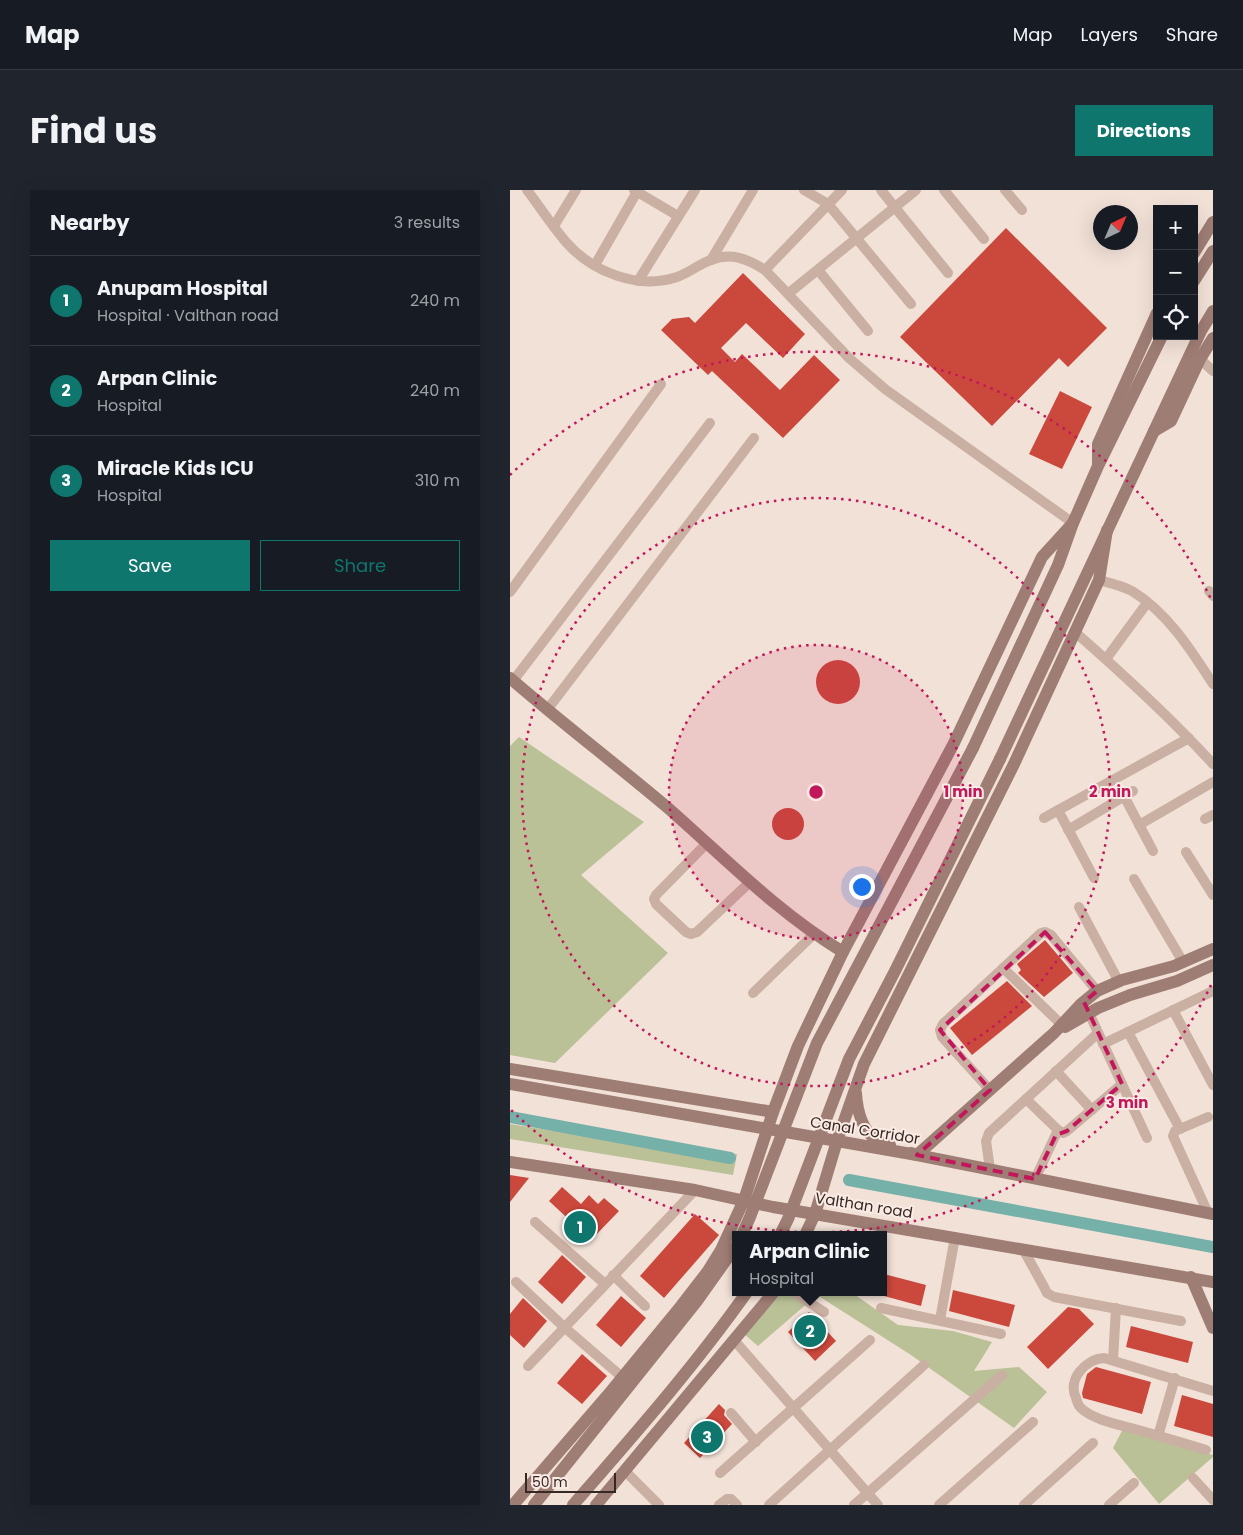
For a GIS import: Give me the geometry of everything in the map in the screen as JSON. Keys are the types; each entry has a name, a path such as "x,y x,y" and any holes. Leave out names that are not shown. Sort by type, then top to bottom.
{"main road":[{"path":"1196,250 1213,222"},
{"path":"1198,275 1213,251"},
{"path":"782,1231 850,1059 1000,759 1167,402 1201,331 1213,311"},
{"path":"1098,466 1098,444 1153,323"},
{"path":"1154,431 1170,421 1200,359 1213,338"},
{"path":"744,1231 818,1043 973,748 1058,565 1073,523 1098,466 1160,340"},
{"path":"513,1505 622,1377 708,1271 721,1250 744,1200 773,1112 798,1046 843,952 954,743 1042,557 1073,523"},
{"path":"807,1231 864,1064 1014,764 1099,580 1107,530"},
{"path":"512,680 666,807 780,909 843,952"},
{"path":"856,1088 856,1109 864,1125 875,1139 917,1155 1058,1029 1080,1005 1097,991 1183,962 1213,949"},
{"path":"1058,1029 1130,995 1177,981 1213,965"},
{"path":"510,1069 773,1112"},
{"name":"Canal Corridor","path":"510,1084 917,1155 1211,1214"},
{"name":"Valthan road","path":"510,1162 695,1190 814,1214 1213,1282"},
{"path":"534,1505 698,1301 732,1252"},
{"path":"1190,1277 1213,1328"},
{"path":"573,1505 645,1422 744,1296"},
{"path":"596,1505 771,1296"}],"street":[{"path":"527,190 567,243 586,260 607,272 627,279 654,282 676,278 691,272 711,260 736,256 749,260 765,270 850,358 885,388 1073,523"},
{"path":"554,226 576,190"},
{"path":"595,265 636,190 678,216"},
{"path":"638,280 694,190"},
{"path":"711,260 753,190"},
{"path":"765,270 842,190"},
{"path":"881,190 948,273"},
{"path":"789,293 916,190"},
{"path":"944,190 984,239"},
{"path":"1005,190 1022,210"},
{"path":"811,192 828,204 911,304"},
{"path":"818,270 868,331"},
{"path":"1200,359 1213,370"},
{"path":"510,592 661,384"},
{"path":"512,680 710,423"},
{"path":"547,710 754,438"},
{"path":"1099,580 1131,591 1147,603 1183,637 1213,684"},
{"path":"1106,659 1147,603"},
{"path":"1075,632 1106,659 1212,761"},
{"path":"1044,818 1188,738"},
{"path":"1139,825 1213,782"},
{"path":"1068,830 1133,790"},
{"path":"1124,796 1153,851"},
{"path":"1058,810 1094,878"},
{"path":"707,843 656,895 654,900 686,932 691,934 697,932 750,882"},
{"path":"1186,852 1213,895"},
{"path":"1134,879 1183,962"},
{"path":"1079,907 1119,982"},
{"path":"990,1090 942,1037 940,1030 943,1024 1003,968 1041,933 1046,932 1051,935 1097,991"},
{"path":"753,992 814,934"},
{"path":"1003,968 1058,1029"},
{"path":"1103,1044 1213,991"},
{"path":"1173,1010 1213,1085"},
{"path":"1089,1013 1147,1138"},
{"path":"1128,1032 1180,1129"},
{"path":"990,1169 986,1142 989,1133 1098,1033"},
{"path":"1056,1071 1092,1110"},
{"path":"1026,1099 1058,1130 1063,1132 1067,1131 1122,1084"},
{"path":"1208,1117 1175,1131 1173,1136 1211,1214"},
{"path":"1035,1179 1058,1130"},
{"path":"528,1366 695,1190"},
{"path":"536,1222 605,1284"},
{"path":"940,1320 955,1237"},
{"path":"1023,1249 1047,1293 1054,1297 1181,1320"},
{"path":"613,1275 645,1306"},
{"path":"516,1282 622,1377"},
{"path":"799,1296 824,1312"},
{"path":"881,1308 1000,1334"},
{"path":"1113,1360 1116,1308"},
{"path":"734,1340 878,1505"},
{"path":"720,1473 870,1340"},
{"path":"1206,1450 1098,1418 1080,1408 1073,1393 1074,1379 1083,1368 1096,1358 1104,1358 1213,1391"},
{"path":"769,1505 924,1365"},
{"path":"854,1505 1002,1375"},
{"path":"1158,1436 1175,1378"},
{"path":"731,1413 756,1442"},
{"path":"939,1505 1033,1422"},
{"path":"1024,1505 1094,1443"},
{"path":"625,1470 659,1505"},
{"path":"1193,1478 1213,1500"},
{"path":"1109,1505 1134,1483"},
{"path":"719,1505 727,1498 737,1505"}],"highlighted area":[{"path":"1045,932 1097,991 1084,1002 1122,1084 1067,1131 1056,1135 1035,1179 917,1155 990,1090 940,1030"}],"green space":[{"path":"519,737 644,822 581,875 668,953 555,1063 510,1055 510,746"},
{"path":"510,1124 652,1146 737,1154 733,1175 510,1139"},
{"path":"777,1296 816,1296 758,1346 744,1334"},
{"path":"819,1296 857,1296 898,1325 953,1331 992,1342 974,1371 1019,1367 1047,1392 1014,1428 911,1355"},
{"path":"1123,1429 1213,1455 1213,1457 1159,1504 1113,1448"}],"building":[{"path":"1006,228 1107,328 1068,367 1059,358 992,426 900,337"},
{"path":"743,273 805,334 783,358 746,323 721,348 735,362 742,354 780,390 814,355 840,380 783,438 712,371 708,375 661,330 672,319 689,317 695,323"},
{"path":"1060,391 1092,407 1062,469 1029,454"},
{"path":"842,660 854,666 859,673 859,691 854,698 847,703 834,704 826,701 819,694 816,678 819,670 826,663"},
{"path":"788,808 794,809 799,813 803,818 803,830 799,835 794,839 788,840 782,839 777,835 773,830 772,824 773,818 777,813 782,809"},
{"path":"1045,940 1073,973 1044,997 1018,973 1021,970 1017,964"},
{"path":"1007,981 1032,1006 972,1055 950,1028"},
{"path":"510,1175 529,1178 510,1202"},
{"path":"562,1187 581,1204 589,1195 598,1204 604,1198 619,1211 591,1240 549,1201"},
{"path":"695,1214 719,1235 664,1298 640,1276"},
{"path":"562,1255 586,1277 562,1304 538,1282"},
{"path":"887,1275 926,1285 921,1306 884,1296 887,1296"},
{"path":"953,1290 1015,1305 1009,1327 949,1311"},
{"path":"621,1296 646,1318 621,1347 596,1325"},
{"path":"523,1298 547,1321 524,1348 510,1335 510,1314"},
{"path":"1068,1307 1079,1309 1094,1324 1048,1369 1027,1347"},
{"path":"809,1312 836,1341 815,1361 788,1332"},
{"path":"1131,1326 1193,1342 1188,1363 1126,1347"},
{"path":"582,1354 607,1376 582,1404 557,1383"},
{"path":"1096,1367 1151,1382 1142,1414 1083,1398 1082,1393 1087,1374"},
{"path":"1182,1395 1213,1404 1213,1437 1174,1426"},
{"path":"719,1404 725,1410 724,1415 732,1424 700,1458 684,1443"}],"waterway":[{"path":"510,1117 730,1158"},
{"path":"849,1180 1213,1247"}],"place":[{"name":"Anupam Hospital","path":"580,1227"},
{"name":"Arpan Clinic","path":"810,1331"},
{"name":"Miracle Kids ICU","path":"707,1437"}]}
